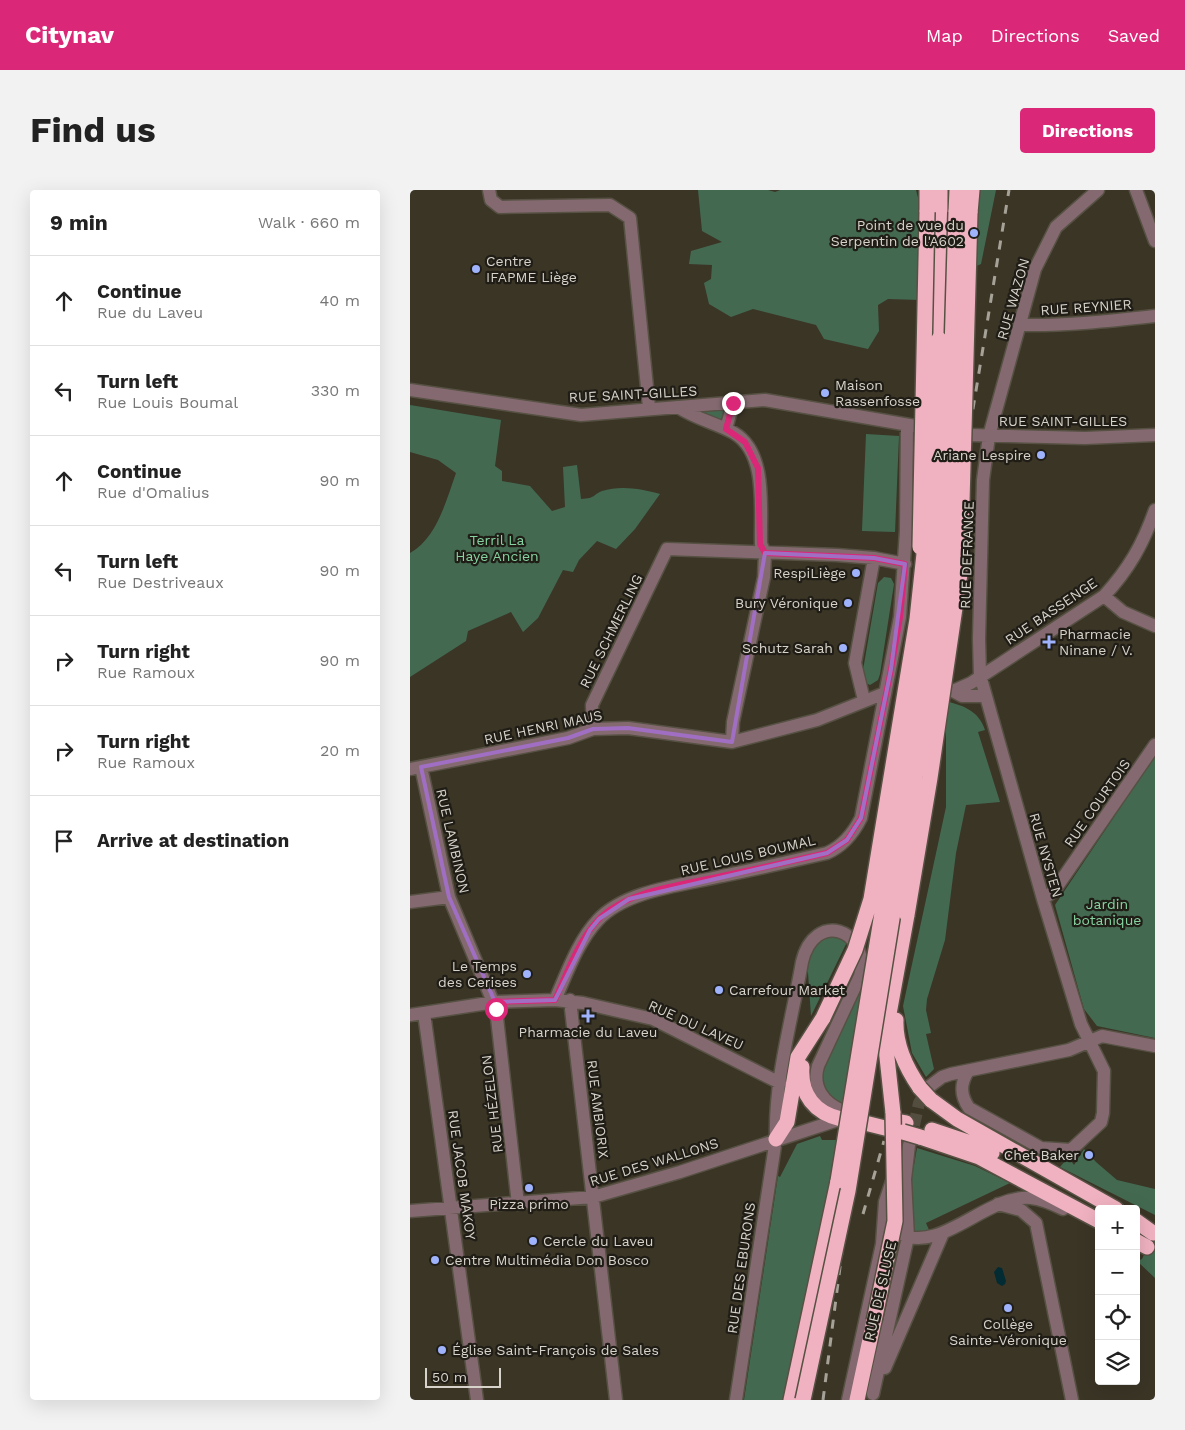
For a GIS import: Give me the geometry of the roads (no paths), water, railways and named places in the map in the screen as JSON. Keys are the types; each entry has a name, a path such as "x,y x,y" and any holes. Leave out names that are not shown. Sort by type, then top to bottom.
{"highway":[{"path":"790,1400 838,1182 927,643 935,546 939,339 934,212 927,190"},
{"path":"921,571 920,546 934,212 940,190"},
{"path":"857,1400 895,1221 897,1124 886,1040 891,1000 900,959 930,778 960,574 963,213 957,190"},
{"path":"803,1400 848,1191 946,592 964,190"},
{"path":"963,213 972,190"},
{"path":"842,1115 829,1116 816,1108 807,1096 802,1083 802,1064 856,950 871,899 914,638 925,551 933,364 939,339"},
{"path":"900,959 896,1036 911,1076 957,1119 1109,1205"},
{"path":"776,1140 787,1122 798,1057 823,1018"},
{"path":"866,1119 897,1124 921,1132 979,1157 1095,1219"},
{"path":"921,1132 974,1144 1095,1206"},
{"path":"1140,1224 1154,1233 1140,1228"}],"street":[{"path":"489,190 491,200 500,207 610,205 630,218 649,408"},
{"name":"RUE WAZON","path":"989,436 1035,269 1048,239 1067,215 1098,190"},
{"path":"1136,190 1155,241"},
{"name":"RUE REYNIER","path":"1020,325 1096,322 1155,316"},
{"name":"RUE SAINT-GILLES","path":"410,390 581,415 765,400 787,402 912,425"},
{"path":"726,429 733,403"},
{"path":"678,408 694,418 726,429 745,442 758,468 760,544 765,553 764,577 733,722 732,742"},
{"name":"RUE LOUIS BOUMAL","path":"555,1000 590,930 599,919 615,906 629,899 658,891 827,853 847,840 861,818 890,688 900,617 905,564 912,425"},
{"name":"RUE SAINT-GILLES","path":"970,435 1085,438 1155,435"},
{"name":"RUE DEFRANCE","path":"980,675 979,639 984,480 989,436"},
{"name":"RUE BASSENGE","path":"980,675 1104,596 1121,578 1138,552 1145,540 1155,510"},
{"name":"RUE SCHMERLING","path":"593,729 592,705 667,550 765,553"},
{"path":"765,553 874,558 905,564"},
{"path":"864,700 855,663 874,558"},
{"path":"1104,596 1123,612 1155,626"},
{"path":"980,675 971,683 952,690 962,696 986,696"},
{"name":"RUE NYSTEN","path":"968,1071 963,1080 962,1090 963,1099 969,1108 1041,1148 1071,1150 1101,1122 1104,1071 1088,1041 1043,900 980,675"},
{"name":"RUE HENRI MAUS","path":"416,768 568,738 593,729 628,728 732,742 817,720 890,688"},
{"name":"RUE COURTOIS","path":"1043,900 1054,891 1155,745"},
{"name":"RUE LAMBINON","path":"416,768 449,897 495,1002"},
{"path":"410,902 449,897"},
{"name":"RUE DES EBURONS","path":"736,1400 776,1140 775,1117 784,1055 806,947 813,938 824,931 836,930 851,937 860,950 863,962 860,976 816,1074 818,1088 823,1099 842,1115"},
{"name":"RUE DU LAVEU","path":"410,1015 495,1002 570,1000 653,1019 760,1071 780,1083"},
{"name":"RUE AMBIORIX","path":"570,1000 616,1400"},
{"name":"RUE HÉZELON","path":"495,1002 518,1204"},
{"name":"RUE JACOB MAKOY","path":"424,1013 477,1400"},
{"path":"927,1091 942,1077 1069,1050 1102,1036 1155,1046"},
{"path":"760,1071 774,1064 784,1055"},
{"name":"RUE DES WALLONS","path":"410,1211 593,1197 680,1172 776,1140 842,1115"},
{"name":"RUE DE SLUSE","path":"872,1397 904,1236 905,1179 909,1145 904,1156"},
{"name":"RUE DE SLUSE","path":"848,1400 882,1244 885,1202 892,1181"},
{"path":"904,1236 915,1239 943,1233 998,1204 1009,1200 1030,1198 1052,1203 1095,1226"},
{"path":"885,1202 890,1217"},
{"path":"998,1204 1021,1210 1036,1223 1072,1400"},
{"path":"872,1397 943,1233"}],"water":[{"path":"998,1267 1002,1268 1006,1281 1002,1286 997,1283 994,1272"}],"tunnel":[{"path":"910,1143 919,1103 929,1087"}],"railway":[{"path":"970,427 1009,190"},
{"path":"963,441 966,423"},
{"path":"863,1214 884,1141"},
{"path":"823,1400 844,1236"}],"place":[{"name":"Point de vue du Serpentin de l'A602","path":"974,233"},
{"name":"Centre IFAPME Liège","path":"476,269"},
{"name":"Maison Rassenfosse","path":"825,393"},
{"name":"Ariane Lespire","path":"1041,455"},
{"name":"RespiLiège","path":"856,573"},
{"name":"Bury Véronique","path":"848,603"},
{"name":"Pharmacie Ninane / V.","path":"1049,642"},
{"name":"Schutz Sarah","path":"843,648"},
{"name":"Le Temps des Cerises","path":"527,974"},
{"name":"Carrefour Market","path":"719,990"},
{"name":"Pharmacie du Laveu","path":"588,1016"},
{"name":"Chet Baker","path":"1089,1155"},
{"name":"Pizza primo","path":"529,1188"},
{"name":"Cercle du Laveu","path":"533,1241"},
{"name":"Centre Multimédia Don Bosco","path":"435,1260"},
{"name":"Collège Sainte-Véronique","path":"1008,1308"},
{"name":"Église Saint-François de Sales","path":"442,1350"}],"park label":[{"name":"Terril La Haye Ancien","path":"497,548"},
{"name":"Jardin botanique","path":"1107,912"}]}
